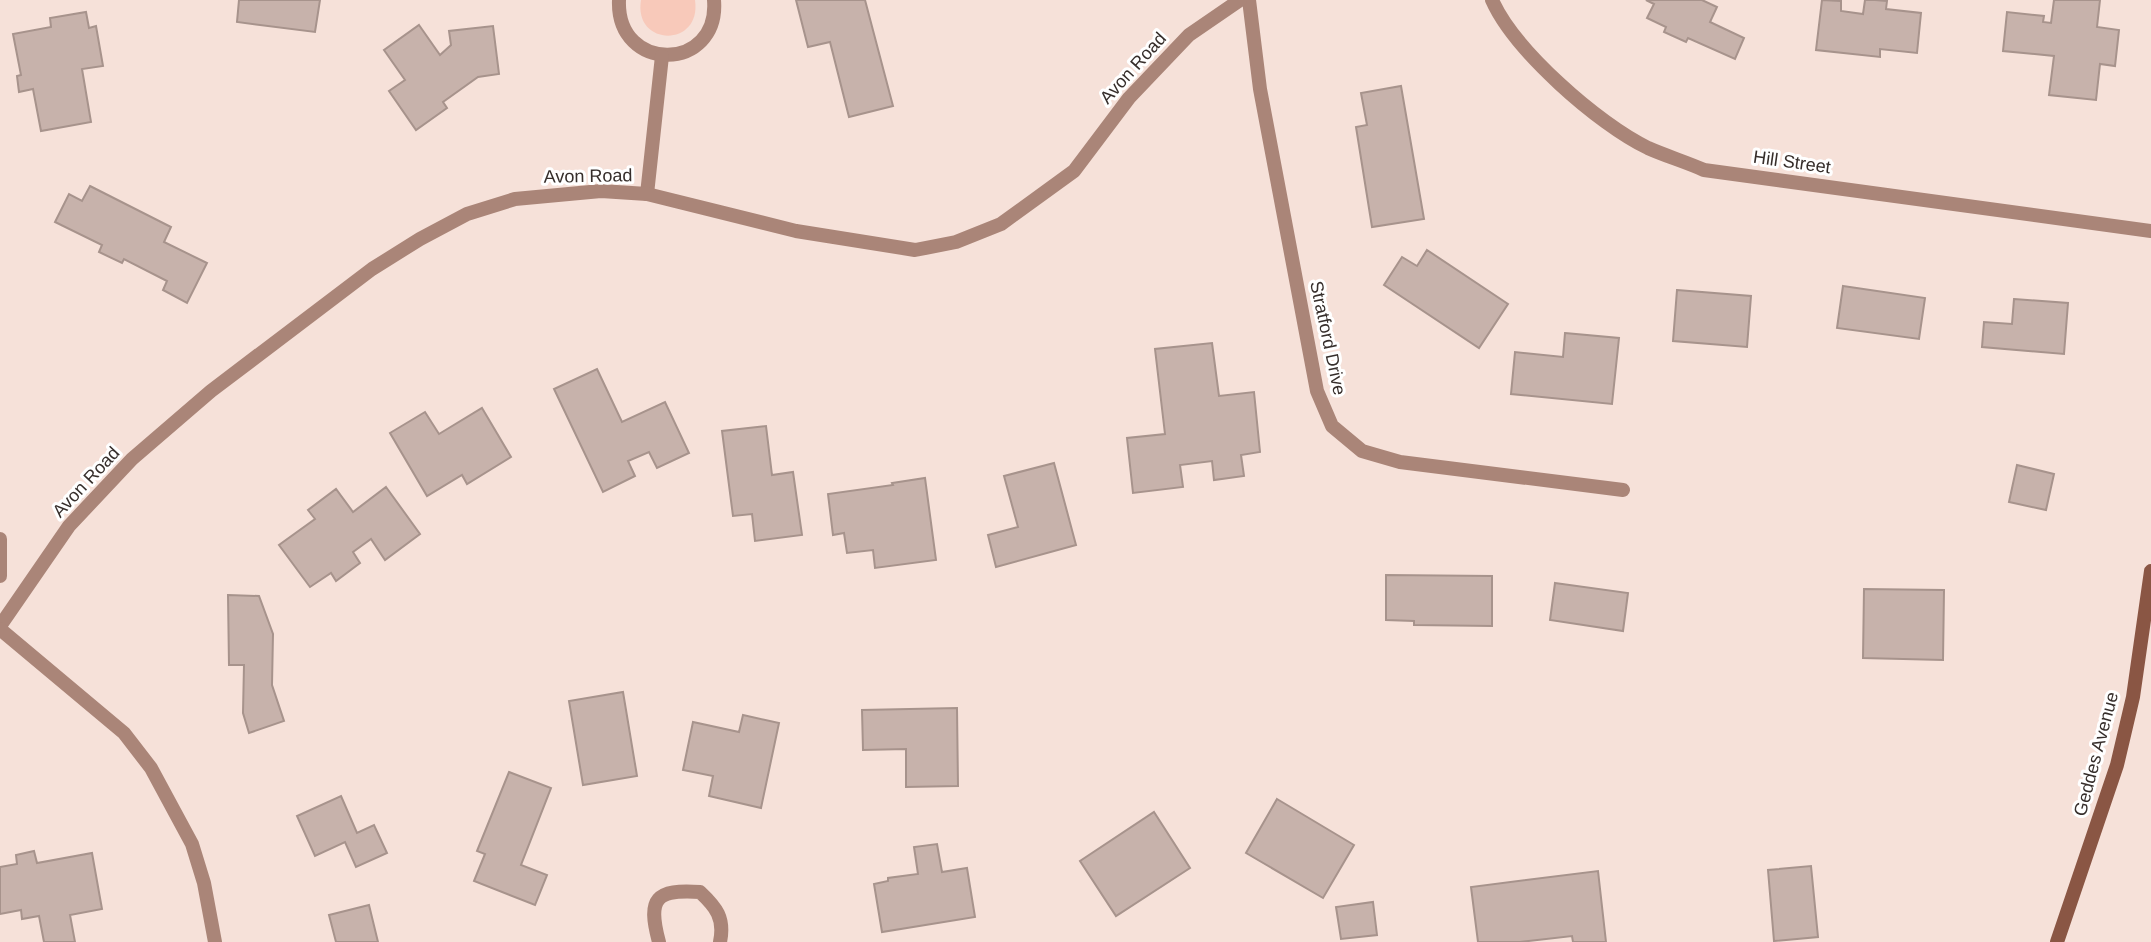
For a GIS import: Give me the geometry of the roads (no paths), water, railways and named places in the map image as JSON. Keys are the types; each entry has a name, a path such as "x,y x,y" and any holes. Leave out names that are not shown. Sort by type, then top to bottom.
{"main road":[{"name":"Geddes Avenue","path":"2057,942 2117,765 2133,697 2151,571"}],"street":[{"path":"619,0 621,21 629,38 644,50 662,56 680,54 697,46 709,31 715,13 714,0"},
{"name":"Avon Road","path":"0,628 69,526 132,459 211,391 372,269 467,214 515,199 601,191 647,194 796,231 915,250 956,242 1001,224 1074,171 1129,98 1189,35 1240,0"},
{"name":"Stratford Drive","path":"1249,0 1260,89 1317,391 1332,426 1362,451 1400,462 1623,490"},
{"name":"Hill Street","path":"1492,0 1499,17 1535,60 1589,109 1646,147 1704,170 2151,231"},
{"path":"647,194 662,56"},
{"path":"0,539 0,576"},
{"path":"0,628 124,733 151,768 192,844 204,883 215,942"},
{"path":"659,942 653,922 655,905 661,896 674,890 700,892 718,910 722,934 720,942"}]}
